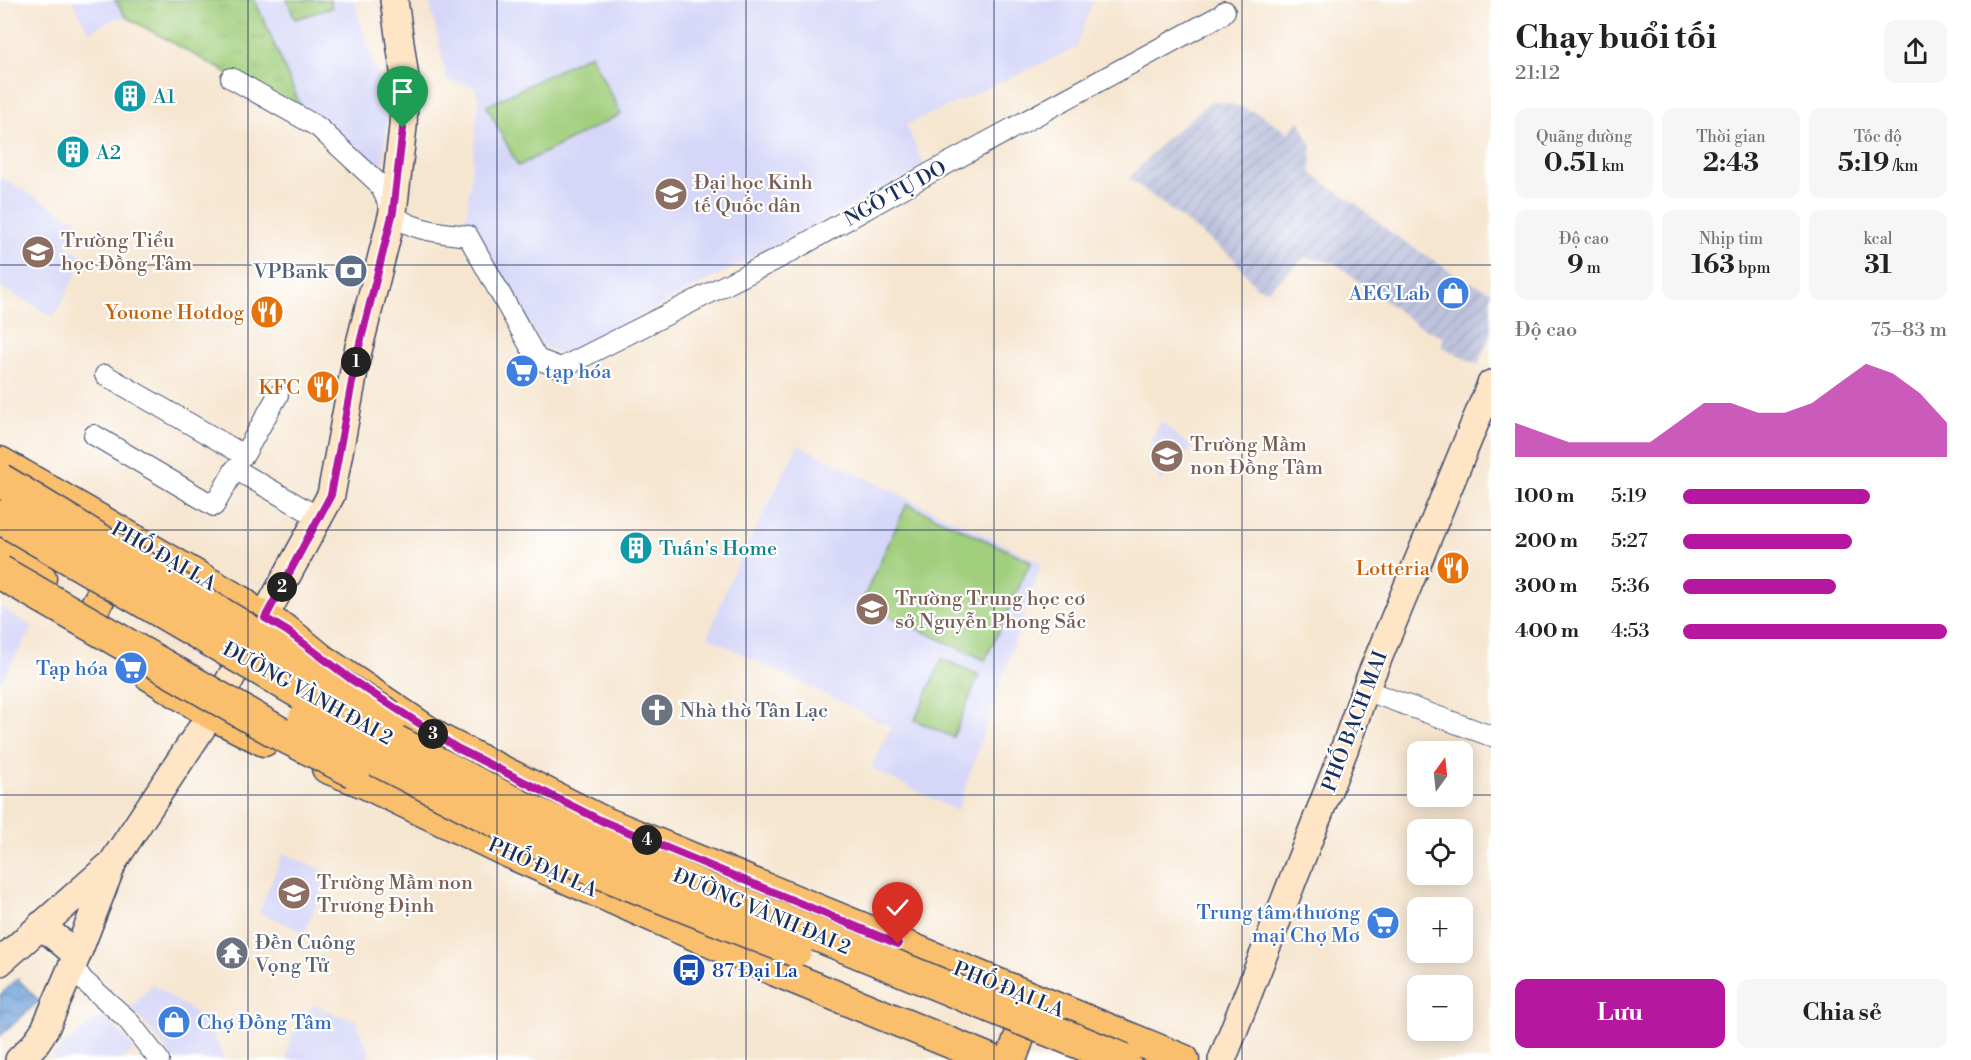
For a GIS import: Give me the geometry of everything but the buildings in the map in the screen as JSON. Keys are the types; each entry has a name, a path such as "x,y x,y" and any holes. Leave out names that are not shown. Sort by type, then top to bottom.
{"highway":[{"path":"0,480 435,745 587,851"},
{"name":"ĐƯỜNG VÀNH ĐAI 2","path":"0,517 304,695 519,806 587,851 706,889 1123,1060"},
{"name":"ĐƯỜNG VÀNH ĐAI 2","path":"0,543 380,761 1066,1060"},
{"path":"0,572 281,734 362,775 587,851"}],"main road":[{"name":"PHỐ ĐẠI LA","path":"0,462 242,602 258,631"},
{"path":"46,487 48,523"},
{"name":"PHỐ ĐẠI LA","path":"0,495 120,563 258,631 287,631 324,661 441,740 602,821 1184,1060"},
{"name":"PHỐ ĐẠI LA","path":"0,553 318,736 427,813"},
{"path":"94,608 120,563"},
{"path":"0,582 32,573"},
{"name":"PHỐ ĐẠI LA","path":"0,582 211,714 294,755 362,782 503,850 773,970 992,1060"},
{"path":"1011,1060 1033,999"}],"street":[{"path":"19,1060 35,1044 45,1029 113,862 211,714 331,495 357,355 393,212 405,90 402,44 394,0"},
{"name":"NGÕ TỰ DO","path":"393,212 418,228 468,236 537,359 561,368 783,256 1225,11"},
{"path":"231,78 318,127 380,185 393,212"},
{"path":"105,375 240,462 318,517"},
{"path":"94,435 214,506 278,396"},
{"name":"PHỐ BẠCH MAI","path":"1221,1060 1344,750 1365,690 1488,399"},
{"path":"1365,690 1491,736"},
{"path":"0,962 113,862"},
{"path":"41,925 75,960 83,980 127,1019 159,1060"}],"shaded area":[{"path":"72,0 354,0 374,67 389,94 383,168 305,116 126,17 116,18 89,32"},
{"name":"Đại học Kinh tế Quốc dân","path":"429,0 1093,0 1076,48 906,125 925,167 565,355 544,348 466,221 479,100 474,87 447,80"},
{"path":"1212,101 1236,105 1260,114 1288,133 1299,120 1312,146 1311,173 1360,207 1390,232 1464,280 1491,291 1491,332 1478,365 1441,346 1445,338 1417,325 1335,263 1304,257 1268,290 1256,287 1233,258 1129,178 1166,139"},
{"name":"Trường Tiểu học Đồng Tâm","path":"0,177 81,223 67,247 85,257 54,317 0,287"},
{"name":"Trường Mầm non Đồng Tâm","path":"1160,421 1192,448 1161,482 1149,461 1148,451"},
{"name":"Trường Trung học cơ sở Nguyễn Phong Sắc","path":"798,445 1042,563 957,811 871,768 891,727 708,637 729,581"},
{"path":"0,607 33,627 1,681 0,680"},
{"name":"Trường Mầm non Trương Định","path":"283,853 330,873 304,932 259,912"},
{"name":"Chợ Đồng Tâm","path":"152,984 200,1016 219,1045 224,1060 173,1060 159,1039 131,1009"},
{"name":"Chợ Đồng Tâm","path":"314,1004 337,1015 357,1020 370,1053 366,1060 286,1060 291,1037"},
{"path":"98,1018 106,1018 135,1049 120,1060 56,1060 52,1055"}],"green space":[{"path":"115,0 255,0 305,116 126,17"},
{"path":"287,0 330,0 332,8 295,19"},
{"path":"590,54 621,114 518,166 487,106"},
{"path":"907,504 1031,561 985,660 861,603"},
{"path":"942,659 979,675 953,737 915,720"}],"water":[{"path":"18,979 39,1001 0,1036 0,995"}],"place":[{"name":"A1","path":"130,96"},
{"name":"A2","path":"73,152"},
{"name":"Đại học Kinh tế Quốc dân","path":"671,194"},
{"name":"Trường Tiểu học Đồng Tâm","path":"38,252"},
{"name":"VPBank","path":"351,271"},
{"name":"AEG Lab","path":"1453,293"},
{"name":"Youone Hotdog","path":"267,312"},
{"name":"tạp hóa","path":"522,371"},
{"name":"KFC","path":"323,387"},
{"name":"Trường Mầm non Đồng Tâm","path":"1167,456"},
{"name":"Tuấn's Home","path":"636,548"},
{"name":"Lotteria","path":"1453,568"},
{"name":"Trường Trung học cơ sở Nguyễn Phong Sắc","path":"872,609"},
{"name":"Tạp hóa","path":"131,668"},
{"name":"Nhà thờ Tân Lạc","path":"657,710"},
{"name":"Trường Mầm non Trương Định","path":"294,893"},
{"name":"Trung tâm thương mại Chợ Mơ","path":"1383,923"},
{"name":"Đền Cuông Vọng Tử","path":"232,953"},
{"name":"87 Đại La","path":"689,970"},
{"name":"Chợ Đồng Tâm","path":"174,1022"}],"route":[{"path":"403,128 393,212 357,355 331,495 265,618 287,631 324,661 441,740 602,821 898,944"}]}
